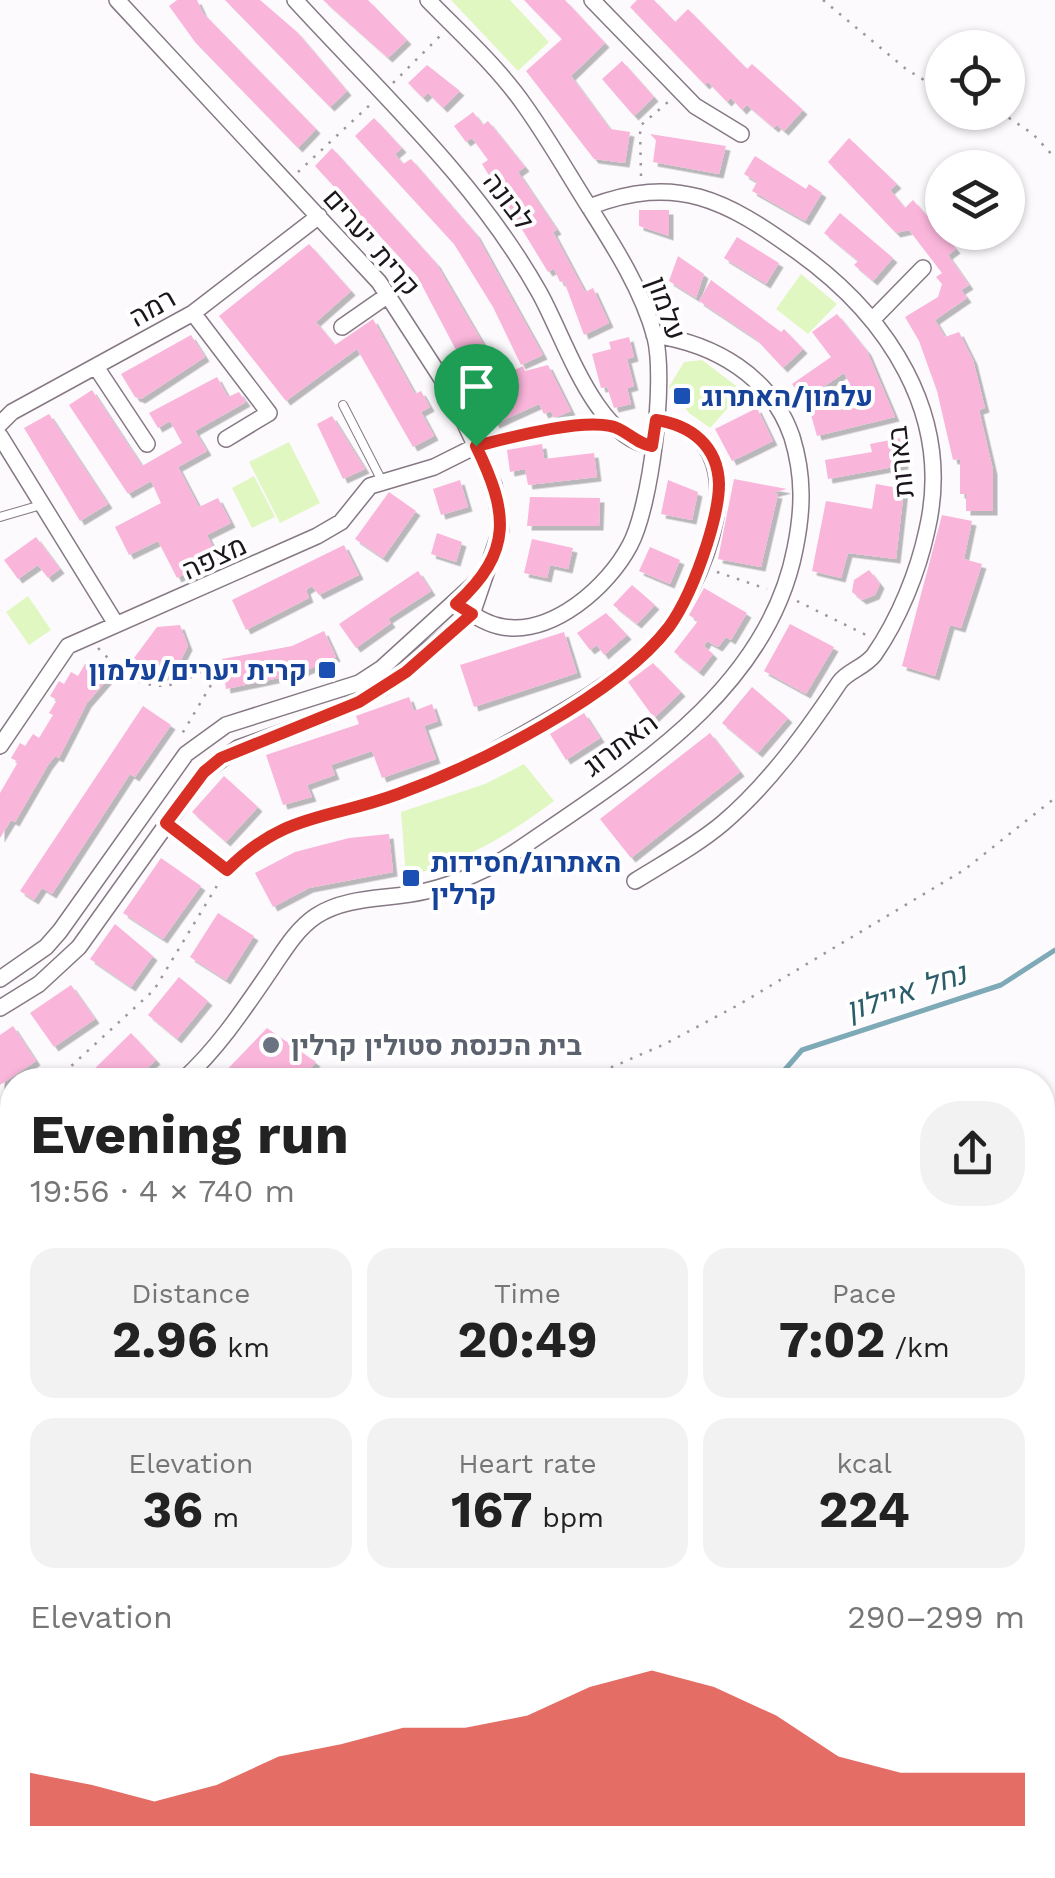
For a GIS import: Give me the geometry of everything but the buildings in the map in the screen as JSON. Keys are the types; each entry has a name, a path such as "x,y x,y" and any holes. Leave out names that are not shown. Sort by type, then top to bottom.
{"street":[{"name":"קרית יערים","path":"0,1008 39,984 71,956 204,772 221,758 359,702 406,672 472,614 501,529 500,504 476,446 425,348 388,295 116,0"},
{"name":"לבונה","path":"295,0 460,177 518,254 592,397 612,426"},
{"name":"עלמון","path":"428,0 526,108 590,207 625,268 654,335 660,367 652,446 632,543 585,598 526,628 490,624 456,604"},
{"path":"592,0 712,119 741,134"},
{"name":"בארות","path":"590,207 641,191 701,196 746,214 815,264 874,318 913,384 930,454 932,494 928,529 896,616 872,657 842,678 826,706 731,816 634,882"},
{"name":"רמה","path":"0,424 12,412 193,313 319,216"},
{"path":"874,318 923,268"},
{"path":"342,327 388,295"},
{"path":"193,313 269,413 226,439"},
{"name":"האתרוג","path":"195,1068 224,1038 302,926 340,905 425,892 511,855 698,717 754,650 774,615 792,566 803,490 795,446 780,408 735,364 698,343 654,335"},
{"path":"96,366 147,444"},
{"path":"494,752 622,671 668,628 683,605 713,524 718,471 700,438 687,428 656,420"},
{"path":"612,426 642,445 652,446"},
{"path":"0,436 116,624"},
{"name":"מצפה","path":"0,746 54,661 90,633 159,609 317,536 341,522 358,494 382,481 434,467 476,446"},
{"path":"0,979 35,955 60,931 176,766 226,725 359,683 456,604 491,565"}],"lane":[{"path":"343,404 382,481"},
{"path":"0,516 41,504"},
{"path":"227,870 274,831 392,797 494,752"}],"path":[{"path":"823,0 906,70 925,81"},
{"path":"287,184 338,130 452,24"},
{"path":"641,191 640,126 681,91"},
{"path":"1025,129 1055,158"},
{"path":"476,446 541,431 612,426"},
{"path":"90,633 98,648 136,682 157,687 184,683 202,671 212,685 175,747 176,766"},
{"path":"610,1068 666,1044 772,985 964,870 1055,798"},
{"path":"69,1068 154,990 227,870 166,823"}],"green space":[{"path":"451,0 510,0 549,42 518,71"},
{"path":"801,274 837,304 808,334 776,309"},
{"path":"702,360 743,391 710,428 689,413 669,387 684,362"},
{"path":"289,442 320,503 280,523 249,462"},
{"path":"254,476 275,517 252,528 232,488"},
{"path":"28,596 51,630 29,645 6,612"},
{"path":"524,764 554,801 484,846 406,877 401,812 485,784"}],"waterway":[{"name":"נחל איילון","path":"786,1068 802,1050 1001,985 1055,950"}],"place":[{"name":"עלמון/האתרוג","path":"682,396"},
{"name":"קרית יערים/עלמון","path":"327,670"},
{"name":"האתרוג/חסידות קרלין","path":"411,878"},
{"name":"בית הכנסת סטולין קרלין","path":"271,1045"}],"route":[{"path":"656,420 687,428 711,452 719,488 713,524 683,605 668,628 622,671 494,752 392,797 274,831 227,870 166,823 204,772 238,748 327,716 383,688 472,614 456,604 491,565 501,529 494,484 476,446 541,431 612,426 642,445 652,446 656,420"}]}
